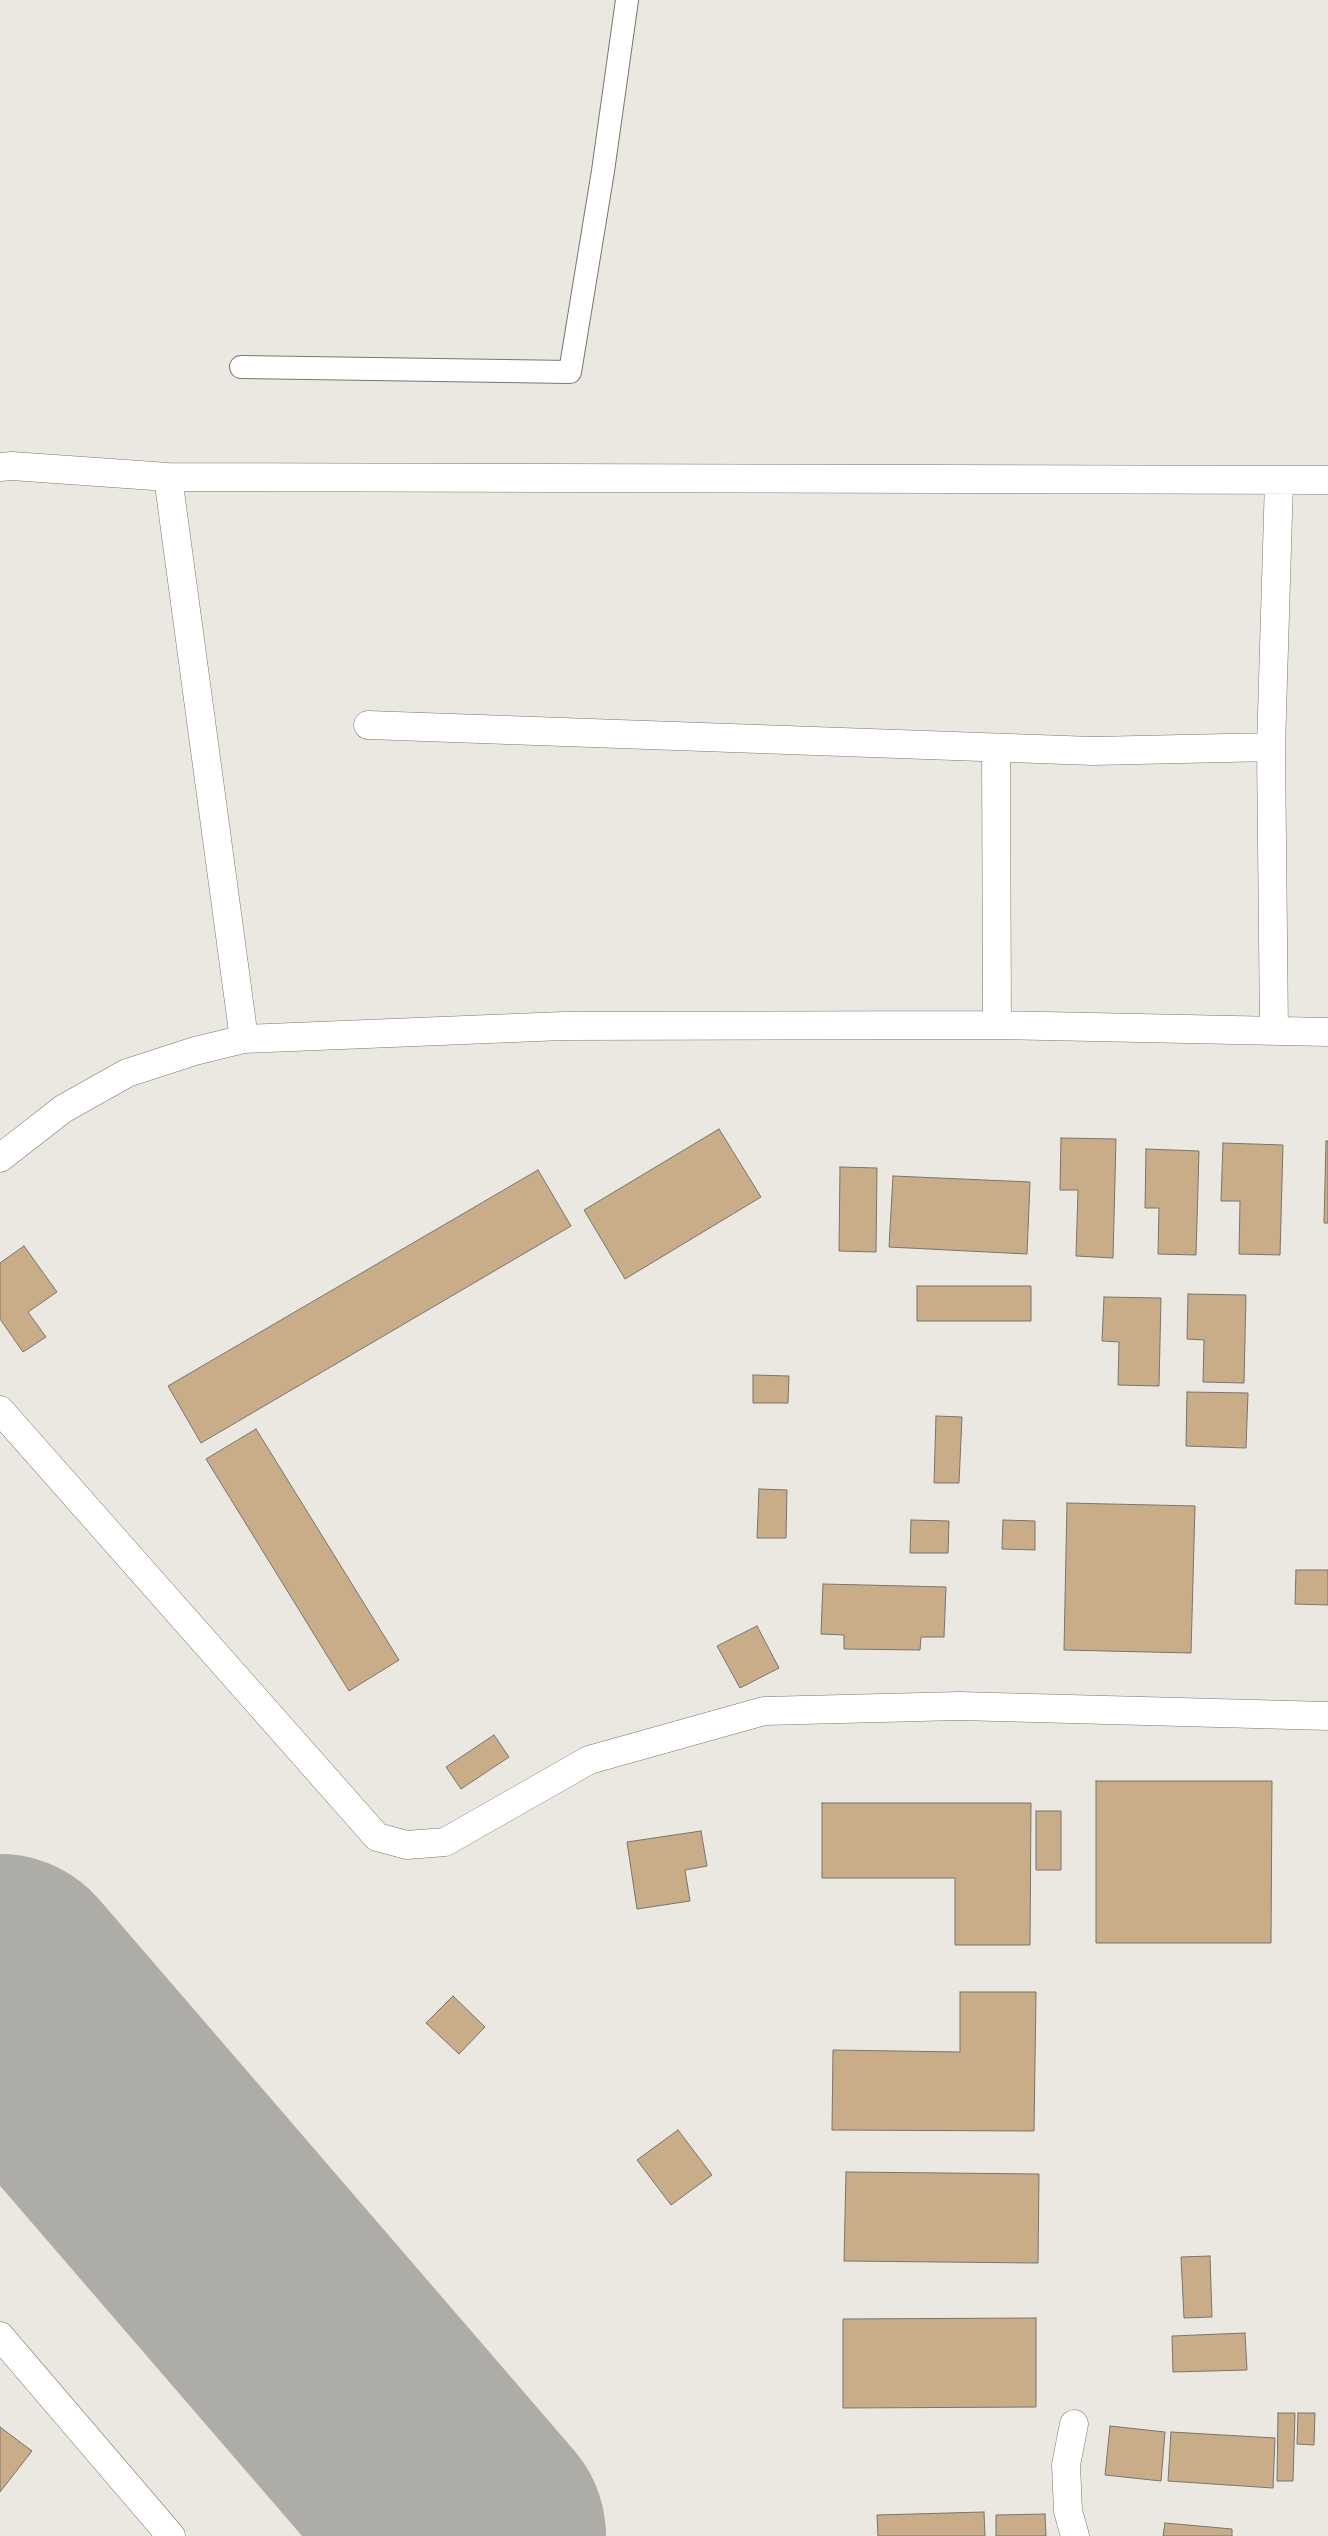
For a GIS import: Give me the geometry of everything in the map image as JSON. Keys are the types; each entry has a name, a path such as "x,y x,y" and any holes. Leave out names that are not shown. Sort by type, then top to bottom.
{"street":[{"path":"0,467 12,466 168,477 1328,480"},
{"path":"168,477 244,1039"},
{"path":"1274,1032 1271,747 1279,481"},
{"path":"368,725 1093,751 1271,747"},
{"path":"996,748 997,1025"},
{"path":"0,1158 62,1109 127,1073 194,1051 244,1039 563,1026 997,1025 1328,1032"},
{"path":"0,1410 378,1837 407,1845 445,1842 589,1760 764,1711 959,1706 1328,1716"},
{"path":"0,2336 171,2536"},
{"path":"1074,2424 1066,2465 1068,2511 1074,2536"}],"lane":[{"path":"240,367 570,372 605,162 627,0"}],"building":[{"path":"719,1129 761,1197 625,1279 584,1210"},
{"path":"1061,1138 1116,1139 1113,1258 1076,1256 1078,1190 1060,1190"},
{"path":"1326,1141 1328,1141 1328,1223 1324,1223"},
{"path":"1223,1143 1283,1145 1280,1255 1239,1254 1240,1201 1221,1201"},
{"path":"1146,1149 1199,1151 1196,1255 1158,1254 1159,1208 1145,1208"},
{"path":"840,1167 877,1168 876,1252 839,1251"},
{"path":"538,1170 571,1226 201,1443 168,1386"},
{"path":"893,1176 1030,1182 1027,1254 889,1247"},
{"path":"24,1246 57,1292 28,1312 46,1337 23,1352 0,1319 0,1263"},
{"path":"917,1286 1031,1286 1031,1321 917,1321"},
{"path":"1188,1294 1246,1295 1244,1383 1203,1382 1204,1340 1187,1339"},
{"path":"1104,1297 1161,1298 1159,1386 1118,1385 1119,1342 1102,1341"},
{"path":"753,1375 789,1376 788,1403 753,1403"},
{"path":"1187,1392 1248,1393 1246,1448 1186,1446"},
{"path":"936,1416 962,1417 959,1483 934,1483"},
{"path":"256,1429 399,1660 349,1691 206,1459"},
{"path":"759,1489 787,1490 786,1538 757,1538"},
{"path":"1067,1503 1195,1506 1191,1653 1064,1650"},
{"path":"911,1520 949,1521 948,1553 910,1553"},
{"path":"1003,1520 1035,1521 1035,1550 1002,1549"},
{"path":"1296,1570 1328,1570 1328,1605 1295,1604"},
{"path":"823,1584 946,1587 944,1637 921,1637 920,1650 844,1649 844,1635 821,1634"},
{"path":"757,1626 779,1668 740,1688 717,1646"},
{"path":"494,1735 509,1757 461,1789 446,1767"},
{"path":"1096,1781 1272,1781 1271,1943 1096,1943"},
{"path":"822,1803 1031,1803 1030,1945 955,1945 955,1878 822,1878"},
{"path":"1036,1811 1061,1811 1061,1870 1036,1870"},
{"path":"701,1831 707,1866 685,1870 690,1901 637,1909 627,1842"},
{"path":"960,1992 1036,1992 1034,2131 832,2130 833,2050 960,2052"},
{"path":"453,1996 485,2027 459,2054 426,2023"},
{"path":"678,2130 712,2175 671,2205 637,2160"},
{"path":"846,2172 1039,2174 1038,2263 844,2261"},
{"path":"1210,2256 1212,2317 1184,2318 1181,2257"},
{"path":"1036,2318 1036,2407 843,2408 843,2319"},
{"path":"1245,2333 1247,2370 1173,2372 1172,2336"},
{"path":"1278,2413 1295,2413 1293,2481 1277,2481"},
{"path":"1298,2413 1315,2413 1314,2445 1297,2444"},
{"path":"1110,2426 1165,2432 1161,2481 1105,2475"},
{"path":"0,2427 32,2451 0,2492"},
{"path":"1171,2432 1275,2438 1273,2488 1168,2481"},
{"path":"984,2512 985,2536 878,2536 877,2515"},
{"path":"1045,2514 1046,2536 996,2536 996,2515"},
{"path":"1165,2523 1232,2529 1232,2536 1163,2536"}],"runway":[{"path":"0,1985 475,2536"}]}
